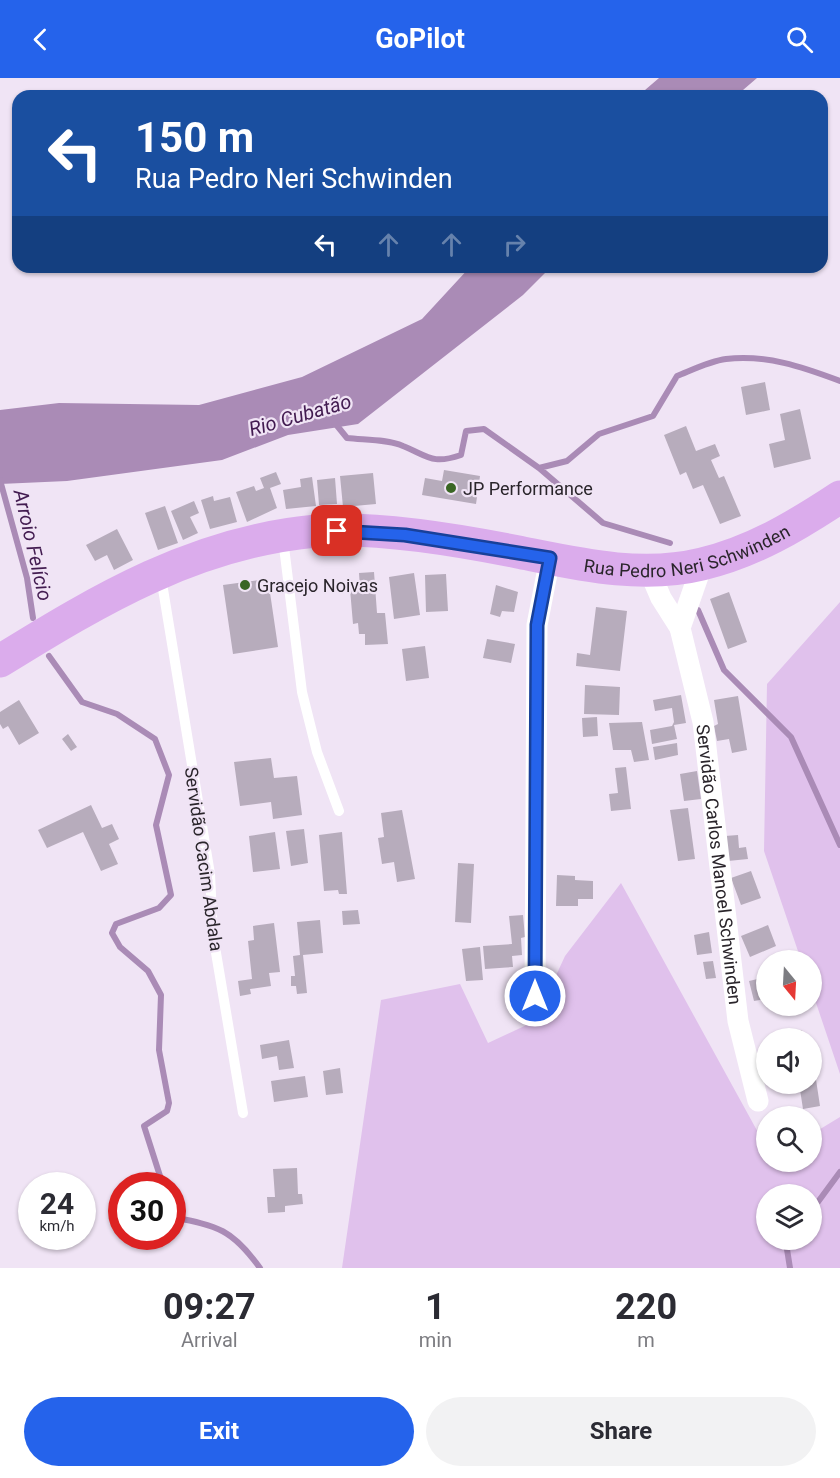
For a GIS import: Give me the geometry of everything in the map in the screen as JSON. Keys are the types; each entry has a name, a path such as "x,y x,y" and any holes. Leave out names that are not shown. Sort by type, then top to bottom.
{"highway":[{"name":"Rua Pedro Neri Schwinden","path":"0,661 148,576 215,552 283,535 318,531 405,535 601,568 649,570 702,564 759,545 789,530 840,497"}],"street":[{"path":"535,996 537,625 550,558"},
{"path":"680,628 702,564"},
{"name":"Servidão Carlos Manoel Schwinden","path":"649,570 661,598 680,628 706,742 738,1021 758,1101"}],"lane":[{"path":"283,535 302,692 317,752 339,811"},
{"name":"Servidão Cacim Abdala","path":"148,576 210,874 213,935 243,1113"}],"shaded area":[{"path":"840,602 840,1074 820,1016 822,950 798,950 764,851 767,684"},
{"path":"621,883 756,1129 756,1172 822,1172 822,1128 840,1117 840,1268 342,1268 381,1000 460,984 488,1043 535,1021 565,956"}],"water":[{"path":"659,78 757,78 743,90 645,90"},
{"name":"Rio Cubatão","path":"464,273 545,273 523,295 358,424 288,435 222,460 67,481 0,484 0,410 59,403 199,405 302,377 422,319"}],"building":[{"path":"765,382 770,410 746,415 741,387"},
{"path":"800,409 811,459 774,468 769,444 785,440 780,414"},
{"path":"686,426 696,451 715,444 720,456 711,460 719,478 724,476 741,516 720,524 703,485 693,489 686,472 680,475 664,435"},
{"name":"JP Performance","path":"444,470 480,476 476,504 422,495 425,478 442,481"},
{"path":"276,472 281,484 270,488 277,508 247,522 236,492 254,486 256,491 264,488 260,478"},
{"path":"373,473 376,504 343,507 340,476"},
{"path":"312,477 316,506 286,509 283,490 301,487 300,479"},
{"path":"335,478 337,504 319,505 317,480"},
{"path":"213,496 214,501 230,497 237,522 210,529 201,500"},
{"path":"194,501 199,513 190,517 198,533 183,540 171,511"},
{"path":"165,506 178,543 158,550 145,513"},
{"path":"117,529 133,560 114,570 107,555 95,561 86,545"},
{"path":"374,572 377,613 385,613 388,644 365,645 365,634 359,634 358,623 353,624 350,589 360,588 359,573"},
{"path":"414,573 420,615 394,619 389,577"},
{"path":"446,574 448,611 426,612 425,575"},
{"path":"268,579 278,647 233,654 223,585"},
{"path":"496,585 518,592 514,612 502,611 500,617 490,614"},
{"path":"729,592 747,642 728,649 710,599"},
{"path":"596,607 627,611 620,671 576,666 577,653 590,655"},
{"path":"487,639 515,644 511,663 483,658"},
{"path":"425,646 429,678 406,681 402,649"},
{"path":"585,685 620,687 619,715 584,714"},
{"path":"681,695 686,723 674,725 677,739 652,744 650,730 672,726 674,722 672,708 655,711 653,700"},
{"path":"738,696 747,750 732,753 729,739 717,741 714,726 718,724 714,700"},
{"path":"19,700 39,733 19,745 8,726 3,729 0,724 0,712"},
{"path":"597,717 598,736 583,737 582,718"},
{"path":"642,722 649,760 634,762 631,750 613,750 609,723"},
{"path":"68,734 77,747 71,751 62,739"},
{"path":"677,743 678,755 655,760 653,747"},
{"path":"271,758 274,778 297,776 302,815 273,819 271,802 240,806 234,762"},
{"path":"626,767 631,809 611,811 609,794 618,793 615,768"},
{"path":"697,771 701,799 684,801 680,774"},
{"path":"91,805 102,828 112,824 119,839 109,844 118,864 101,871 83,832 47,848 38,830"},
{"path":"688,808 695,859 678,861 670,810"},
{"path":"402,810 415,879 397,882 394,862 382,864 378,838 384,837 381,813"},
{"path":"304,829 308,863 291,866 286,831"},
{"path":"275,832 280,869 253,872 249,836"},
{"path":"342,832 347,894 339,894 338,890 324,891 319,835"},
{"path":"738,835 739,848 746,847 748,859 728,861 725,836"},
{"path":"458,863 474,864 471,923 455,922"},
{"path":"751,871 761,898 741,905 731,878"},
{"path":"557,875 575,876 575,880 593,881 593,899 578,899 578,906 556,906"},
{"path":"358,910 360,924 343,925 342,911"},
{"path":"523,915 525,937 521,938 522,955 512,956 513,967 485,969 483,946 512,944 509,916"},
{"path":"320,920 323,953 303,955 307,993 297,994 296,986 291,986 291,976 295,976 293,956 300,955 297,922"},
{"path":"274,923 280,972 269,973 271,986 250,989 251,994 240,996 238,981 252,979 248,941 254,940 253,926"},
{"path":"768,925 776,946 767,950 756,950 756,954 750,957 741,936"},
{"path":"709,932 712,953 697,955 694,935"},
{"path":"480,947 483,980 466,981 462,949"},
{"path":"713,961 716,978 706,979 703,962"},
{"path":"756,979 756,1001 754,1001 749,981"},
{"path":"289,1040 294,1068 279,1070 277,1056 262,1059 260,1045"},
{"path":"340,1068 343,1093 326,1095 323,1071"},
{"path":"305,1076 308,1097 274,1102 271,1081"},
{"path":"801,1094 818,1094 820,1106 803,1106"},
{"path":"297,1168 298,1194 302,1194 303,1204 285,1206 285,1212 268,1213 267,1197 275,1197 273,1169"}],"waterway":[{"name":"Rio Cubatão","path":"334,422 347,438 390,442 436,459 461,455 466,431 484,429 539,468 567,461 599,434 653,416 677,376 714,362 741,358 769,360 840,381"},
{"path":"539,468 603,523 670,543"},
{"name":"Arroio Felício","path":"0,480 27,578 33,618"},
{"path":"698,610 724,670 791,737 840,845"},
{"name":"Arroio Felício","path":"49,656 82,702 117,714 155,739 169,775 156,825 171,895 159,908 116,924 112,933 120,947 148,971 161,995 159,1050 169,1103 167,1111 144,1126 159,1172"},
{"path":"822,1196 840,1172"},
{"name":"Arroio Felício","path":"186,1220 223,1231 241,1245 260,1268"},
{"path":"787,1250 790,1268"}],"place":[{"name":"JP Performance","path":"451,488"},
{"name":"Gracejo Noivas","path":"245,585"}],"route":[{"path":"337,531 405,535 550,558 537,625 535,996"}]}
